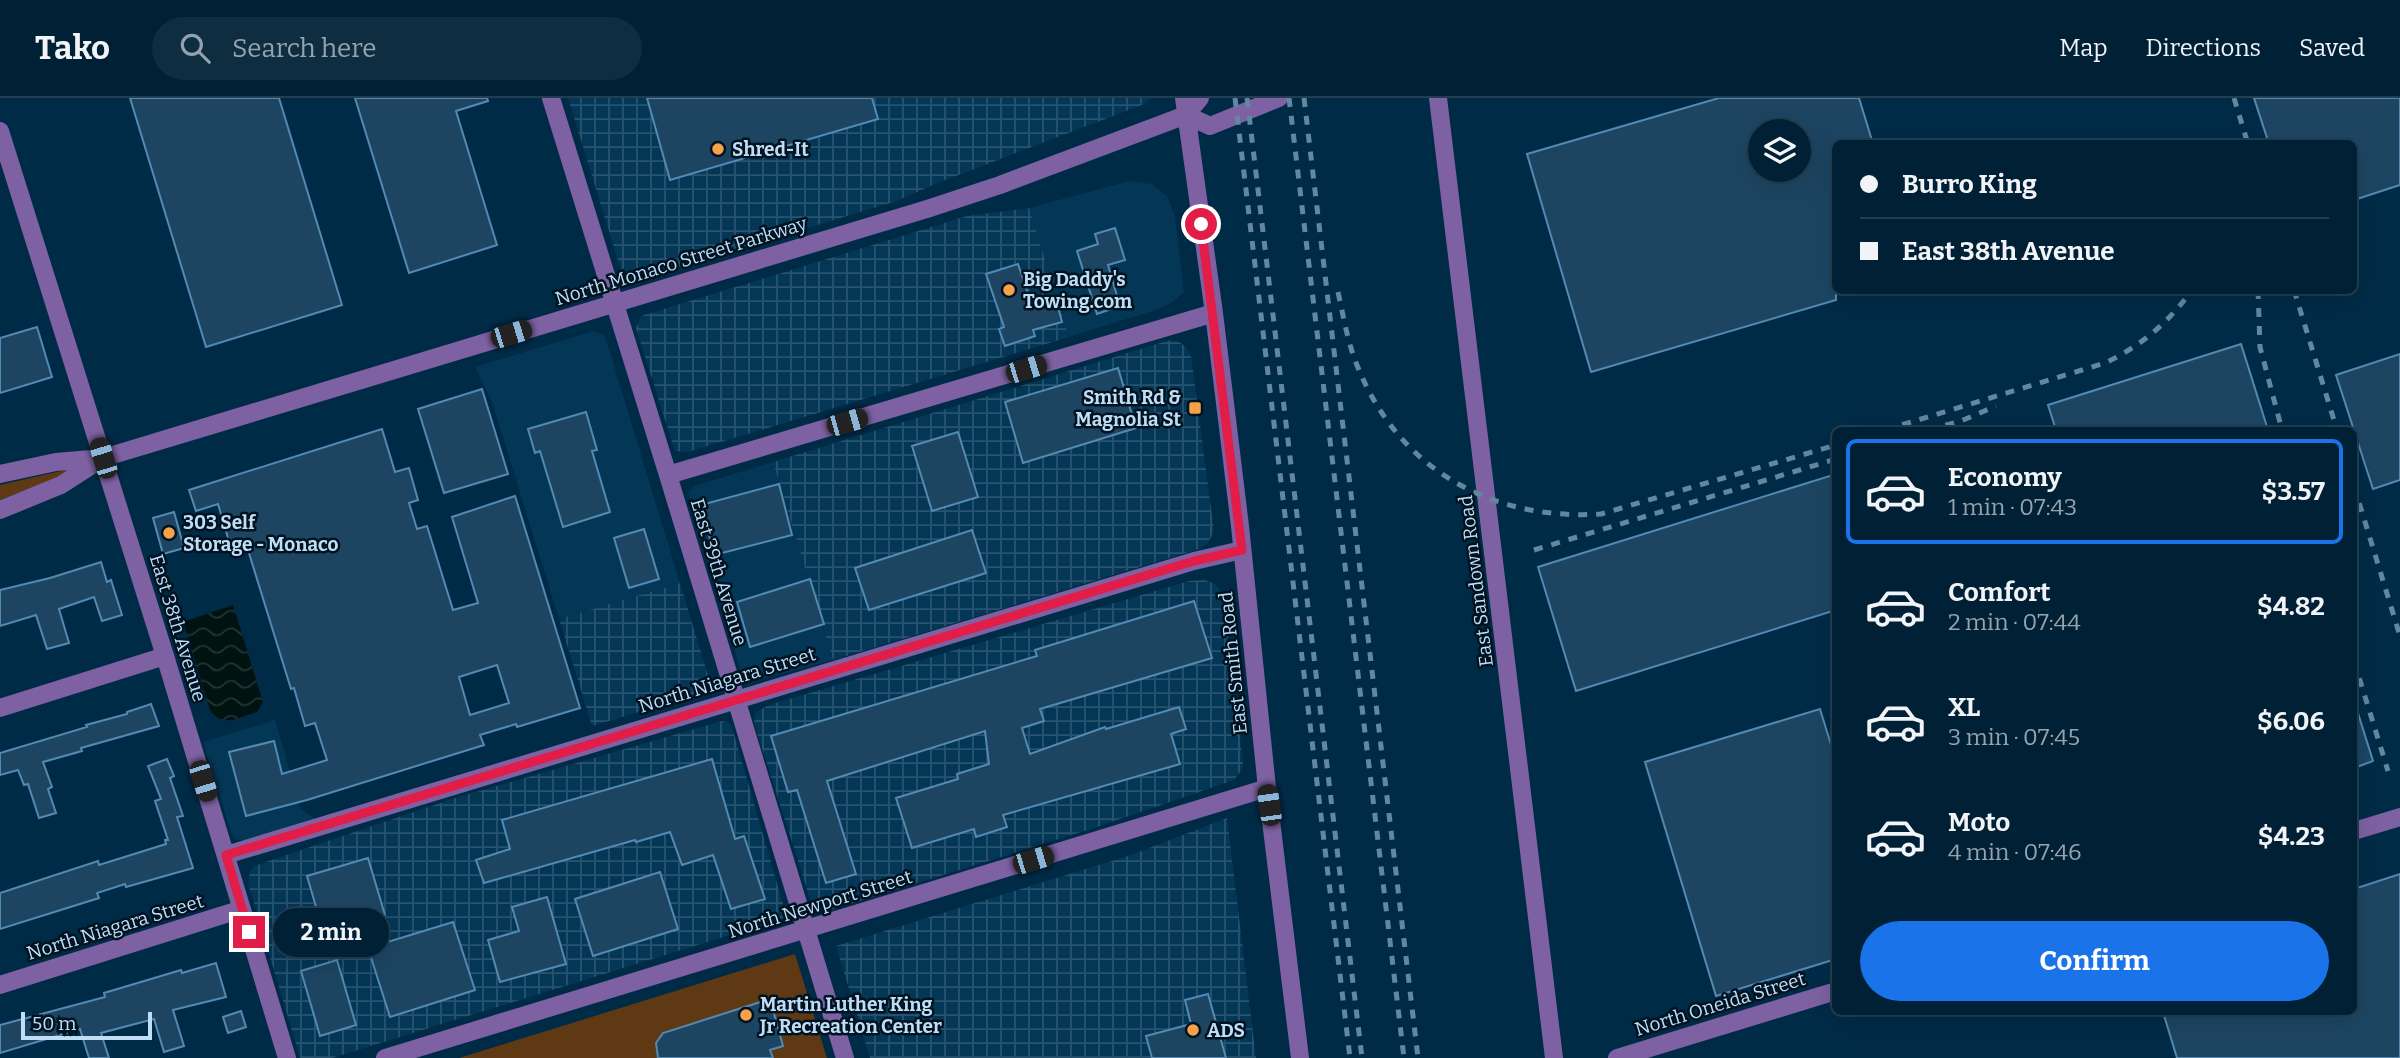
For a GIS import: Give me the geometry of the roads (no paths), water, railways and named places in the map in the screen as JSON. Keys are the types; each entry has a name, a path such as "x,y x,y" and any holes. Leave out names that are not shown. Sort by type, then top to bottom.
{"street":[{"name":"East 39th Avenue","path":"551,98 845,1058"},
{"path":"1200,98 1185,107 1210,125 1279,98"},
{"name":"East Sandown Road","path":"1438,98 1554,1058"},
{"name":"North Monaco Street Parkway","path":"0,474 56,462 103,458 927,209 1000,184 1185,107"},
{"name":"East Smith Road","path":"1185,107 1214,313 1300,1058"},
{"name":"East 38th Avenue","path":"0,131 4,159 103,458 156,658 226,855 287,1058"},
{"path":"668,475 1214,313"},
{"name":"North Monaco Street Parkway","path":"0,510 61,485 103,458"},
{"name":"North Niagara Street","path":"226,855 1194,561 1242,550"},
{"path":"0,708 156,658"},
{"name":"North Newport Street","path":"385,1058 1267,788"},
{"path":"2357,830 2400,817"},
{"name":"North Niagara Street","path":"0,985 242,909"},
{"name":"North Oneida Street","path":"1617,1058 1832,992"}],"water":[{"path":"233,605 263,702 257,712 226,720 215,716 210,710 183,622"}],"railway":[{"path":"1235,98 1350,1058"},
{"path":"1247,98 1362,1058"},
{"path":"1289,98 1404,1058"},
{"path":"1304,98 1418,1058"},
{"path":"2234,98 2247,140"},
{"path":"1338,292 1355,361 1377,405 1399,436 1426,462 1456,482 1488,498 1524,509 1562,514 1601,514 1832,446"},
{"path":"1895,427 2105,363 2153,332 2189,294"},
{"path":"2258,294 2260,347 2281,427"},
{"path":"2295,294 2336,427"},
{"path":"1939,427 1996,406"},
{"path":"1534,550 1832,460"},
{"path":"2357,496 2400,636"},
{"path":"2357,671 2388,771"}],"place":[{"name":"Shred-It","path":"718,149"},
{"name":"Big Daddy's Towing.com","path":"1009,290"},
{"name":"Smith Rd & Magnolia St","path":"1195,408"},
{"name":"303 Self Storage - Monaco","path":"169,533"},
{"name":"Martin Luther King Jr Recreation Center","path":"746,1015"},
{"name":"ADS","path":"1193,1030"}]}
